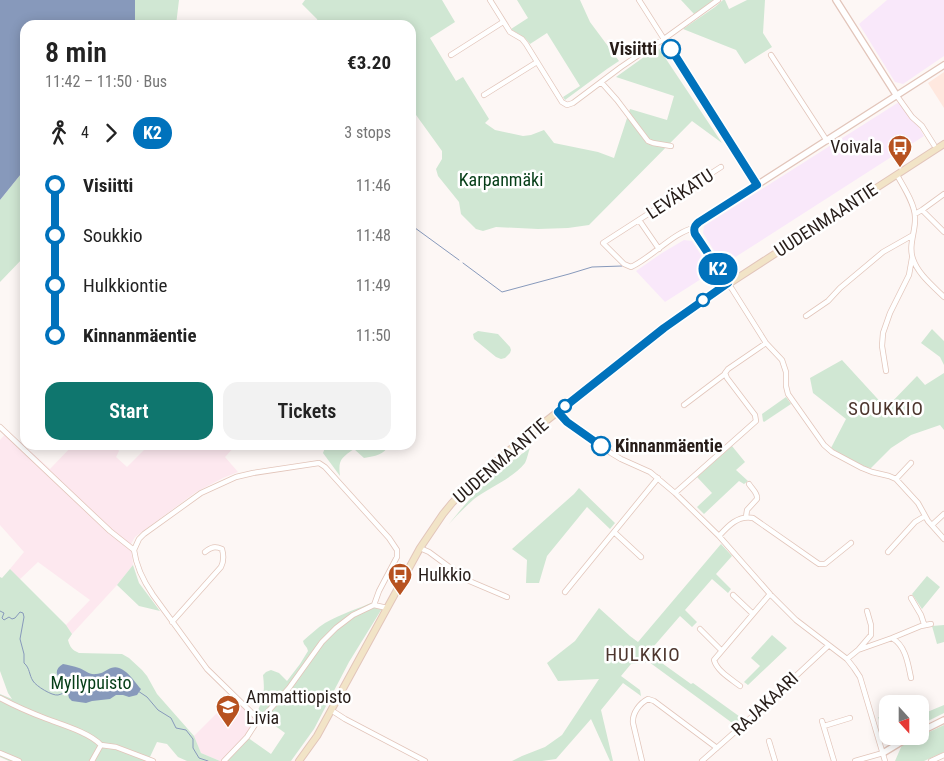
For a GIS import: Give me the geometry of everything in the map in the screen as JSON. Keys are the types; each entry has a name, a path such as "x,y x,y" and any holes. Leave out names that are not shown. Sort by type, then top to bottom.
{"main road":[{"name":"UUDENMAANTIE","path":"300,761 316,736 420,548 443,514 462,493 496,462 667,326 728,283 944,144"}],"street":[{"path":"490,0 510,32 525,41 565,105 571,104 718,0"},
{"path":"639,0 757,185"},
{"path":"836,0 897,96 912,117 922,126 934,145"},
{"path":"451,55 503,22"},
{"path":"771,55 827,140"},
{"path":"484,94 538,62"},
{"path":"659,249 944,65"},
{"path":"601,82 648,141 670,146"},
{"name":"LEVÄKATU","path":"639,220 659,249 633,266 628,267 604,243 639,220 721,167"},
{"path":"886,371 882,346 883,333 890,313 909,276 915,223 915,214 897,175"},
{"path":"915,214 944,194"},
{"path":"922,210 944,232"},
{"path":"694,228 695,234 766,343 784,364 786,386 790,398 824,445 832,452 862,468 896,479 918,503 925,516 944,539"},
{"path":"806,316 828,301 840,288 884,252 913,235"},
{"path":"912,258 921,273 944,298"},
{"path":"684,405 726,374 726,370 766,343"},
{"path":"675,493 756,421 755,415 726,374"},
{"path":"558,412 567,422 611,453 650,472 658,478 718,536 796,620 847,659 860,677 885,761"},
{"path":"0,427 20,446"},
{"path":"24,450 110,531 134,550 147,586 207,670 258,720"},
{"path":"134,550 139,539 144,534 201,493 217,485 236,477 253,473 319,463 325,467 383,531 397,550 395,563 379,591 374,605"},
{"path":"896,479 911,463"},
{"path":"565,592 658,478"},
{"path":"746,517 747,510 756,501 757,497 756,492 748,484"},
{"path":"932,525 944,514"},
{"path":"888,552 915,522 925,516"},
{"path":"718,536 739,519 750,517 756,519 818,564 825,564 851,543"},
{"path":"614,532 641,557"},
{"path":"172,622 223,563 224,554 222,549 214,547 205,552"},
{"path":"420,548 429,552 467,580 507,597"},
{"path":"740,686 718,669 714,660 770,594"},
{"path":"733,595 753,614"},
{"path":"911,598 924,624"},
{"path":"224,761 247,737 258,720 263,717 289,688 329,634 353,615 374,605 387,608"},
{"path":"847,659 871,635 867,611"},
{"path":"858,650 924,624 931,624"},
{"path":"700,629 721,650"},
{"path":"892,638 902,648 911,678"},
{"name":"RAJAKAARI","path":"702,761 828,646"},
{"path":"0,698 96,740 100,745 116,747 153,761"},
{"path":"642,761 632,720 634,713 648,699 654,701 717,748"},
{"path":"330,710 425,761"},
{"path":"834,761 823,724 850,718"},
{"path":"929,728 944,720"},
{"path":"769,740 776,761"},
{"path":"92,761 100,745"},
{"path":"855,761 883,753 896,745"},
{"path":"0,753 19,761"},
{"path":"931,761 944,755"}],"shaded area":[{"path":"887,0 944,0 944,56 903,84 895,82 859,24"},
{"path":"944,72 944,108 928,83"},
{"path":"899,102 924,136 723,265 703,233 704,226"},
{"path":"684,240 692,241 712,272 665,302 636,271"},
{"path":"8,431 20,442 20,450 29,450 50,469 68,450 118,450 116,457 127,467 144,450 231,450 225,457 238,472 196,492 135,537 131,544 133,565 72,634 66,625 90,600 38,562 19,580 10,569 24,552 0,525 0,440"},
{"name":"Ammattiopisto Livia","path":"234,696 255,716 256,725 224,761 220,761 201,753 194,736"}],"green space":[{"path":"135,0 179,0 177,20 135,20"},
{"name":"Karpanmäki","path":"305,0 442,0 455,22 430,38 456,81 463,77 489,119 485,123 495,130 523,136 544,130 554,143 598,152 614,158 630,109 667,120 674,96 616,77 658,47 722,143 692,121 589,225 568,228 496,227 483,231 476,229 461,214 459,202 438,176 436,169 442,159 442,151 416,115 416,20 317,20 302,4"},
{"path":"517,0 580,0 590,22 619,61 565,100 563,97 580,86 547,33 530,44 511,29 528,18"},
{"path":"681,0 715,0 694,14"},
{"path":"725,0 729,9 747,0 765,0 763,33 772,47 745,64 736,50 683,29"},
{"path":"20,175 20,261 0,282 0,200"},
{"path":"932,329 944,341 944,365 940,357 921,343"},
{"path":"478,331 498,334 510,347 510,353 505,358 496,357 474,339 473,334"},
{"path":"842,360 886,408 917,376 925,385 944,373 944,430 940,425 911,435 891,448 871,468 855,464 831,448 846,419 813,393 810,378"},
{"path":"786,397 791,404 764,422 762,414"},
{"path":"732,446 745,462 736,470 748,481 744,484 739,481 704,514 697,507 712,493 697,477"},
{"path":"530,448 525,463 520,469 474,499 449,524 485,484"},
{"path":"324,450 353,450 341,460 340,476 323,453"},
{"path":"355,450 385,450 375,456 364,458"},
{"path":"579,488 615,523 610,529 587,507 547,556 539,583 526,583 527,560 512,549"},
{"path":"721,544 732,556 716,574 731,589 728,593 712,579 685,610 697,622 692,627 680,616 648,653 743,719 735,725 649,662 631,664 621,676 640,690 641,696 623,683 601,710 613,761 610,761 591,719 556,759 512,761 545,747 562,735 599,679 558,681 547,663 575,641 599,608 638,642"},
{"path":"133,565 139,583 160,611 139,606 117,585"},
{"name":"Myllypuisto","path":"10,569 66,625 72,634 68,640 73,649 79,653 122,654 129,658 147,676 157,694 194,736 201,753 220,761 187,761 178,757 167,744 157,742 149,759 153,761 9,761 0,757 0,694 12,699 0,671 0,577 2,578"},
{"path":"927,576 940,587 922,609 912,594"},
{"path":"376,601 374,605 383,607 349,662 314,729 291,761 224,761 247,737 271,754 285,733 263,717 258,720 255,716 263,696 263,675 271,670 279,673 287,681 308,651 303,641 316,629 344,614"},
{"path":"944,625 944,642 937,644 932,626"},
{"path":"772,635 787,648 748,685 744,682 760,666 751,658"},
{"path":"944,705 944,713 929,720 929,711"},
{"path":"944,725 944,752 924,761 895,761 902,745 929,745 929,732"}],"water":[{"path":"0,0 135,0 135,20 20,20 20,175 0,200"},
{"path":"63,664 94,674 115,667 120,668 141,689 137,695 129,697 116,695 110,699 86,703 72,701 68,694 69,686 60,679 57,673 59,667"}],"waterway":[{"path":"416,229 459,260"},
{"path":"463,263 502,292 592,267 622,266"},
{"path":"0,611 4,613 2,618 4,620 9,617 15,618 20,612 23,613 20,639 24,663 35,683 55,695 69,690"},
{"path":"138,691 147,697 158,710 171,718 176,728 186,730 193,739 193,748 199,758 208,761"}],"bus line":[{"name":"K2","path":"601,446 567,422 558,412 664,328 728,283 695,234 695,226 757,185 671,49"}],"place":[{"name":"Visiitti","path":"671,49"},
{"name":"Voivala","path":"900,168"},
{"name":"Kinnanmäentie","path":"601,446"},
{"name":"Hulkkio","path":"400,596"},
{"name":"Ammattiopisto Livia","path":"228,728"}],"district":[{"name":"SOUKKIO","path":"886,408"},
{"name":"HULKKIO","path":"643,654"}]}
